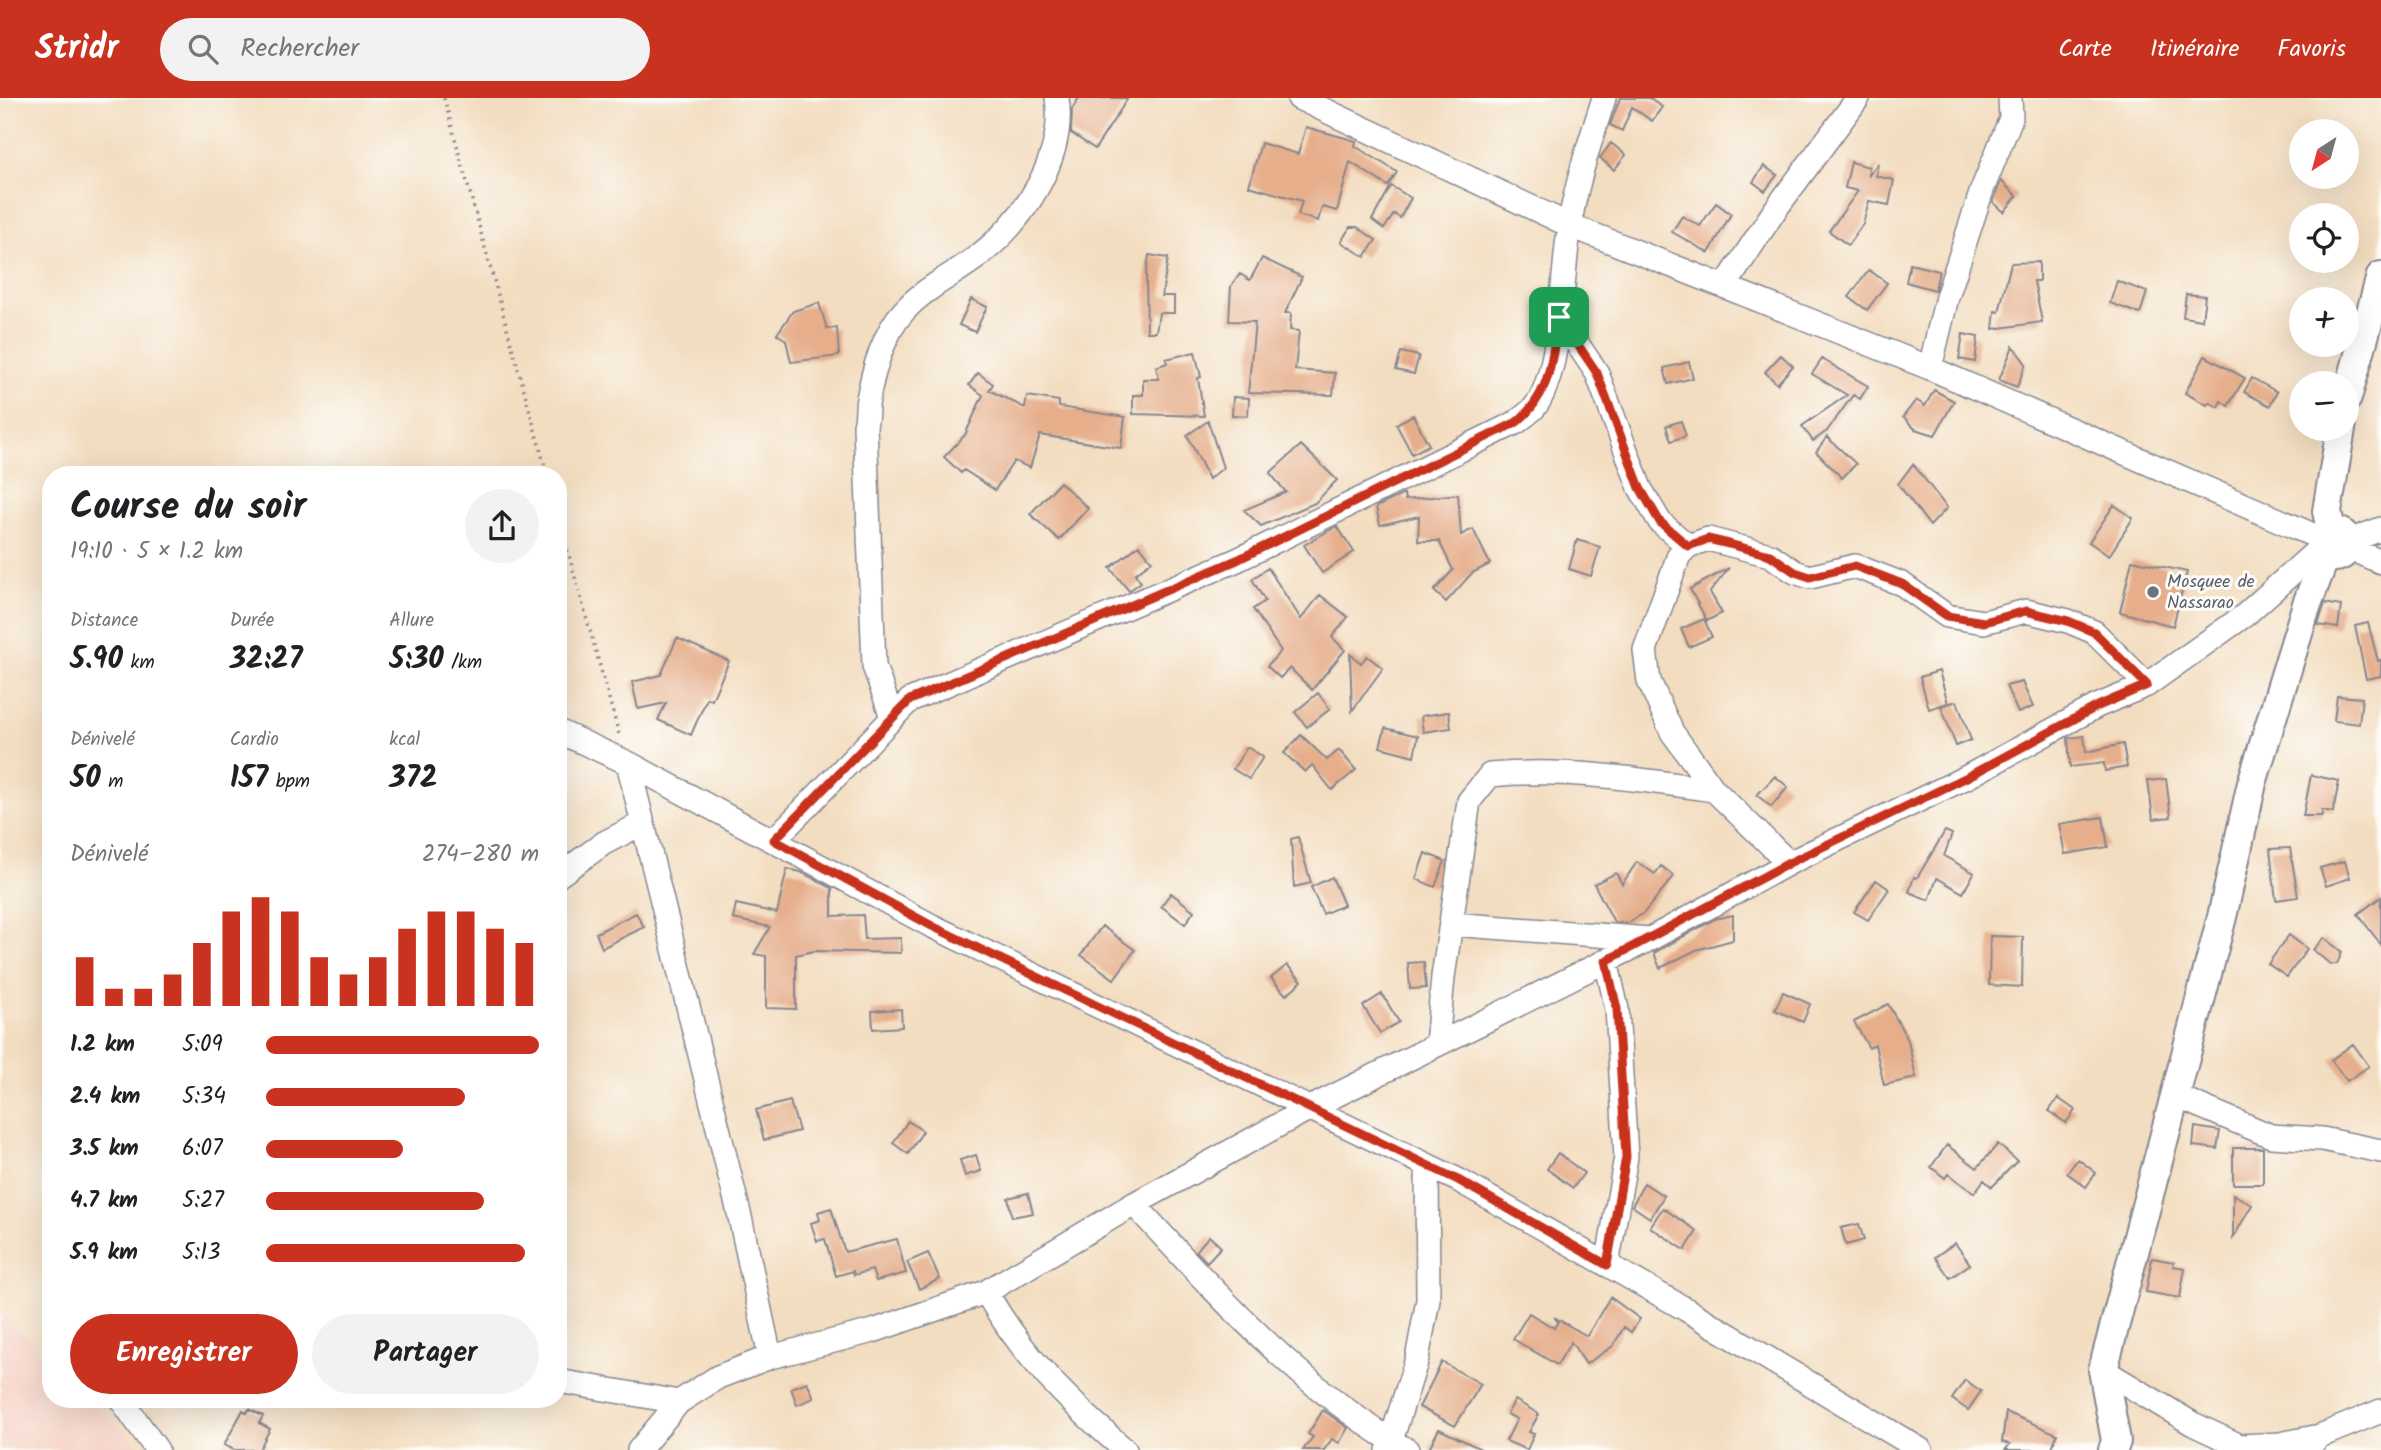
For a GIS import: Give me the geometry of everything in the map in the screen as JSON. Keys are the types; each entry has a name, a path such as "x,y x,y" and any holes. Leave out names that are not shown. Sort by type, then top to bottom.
{"street":[{"path":"892,716 874,666 865,425 867,401 891,329 904,310 980,256 1016,219 1049,162 1057,140 1057,98"},
{"path":"1298,98 1569,225 1930,368 2381,562"},
{"path":"774,840 910,700 1237,560 1517,422 1535,407 1548,379 1559,317 1569,225 1581,169 1604,98"},
{"path":"1725,286 1775,210 1858,98"},
{"path":"1930,368 1947,297 1982,190 2011,118 2010,98"},
{"path":"2355,371 2381,276"},
{"path":"1559,317 1597,373 1640,488 1660,522 1688,546"},
{"path":"2113,1450 2116,1440 2103,1370 2222,917 2252,783 2306,604 2333,543 2327,511 2340,441"},
{"path":"639,1450 679,1402 718,1377 770,1357 873,1331 986,1292 1134,1204 1310,1108 1650,939 1789,863 1967,777 2098,706 2147,685 2245,615 2333,543 2381,528"},
{"path":"1789,863 1714,790 1672,732 1648,681 1645,650 1679,555 1688,546 1708,539 1729,544 1770,555 1795,572 1810,577 1855,566 1902,584 1947,616 1984,622 2026,611 2068,621 2094,632 2147,685"},
{"path":"567,735 628,763 932,926 1427,1165 1607,1265 1921,1450"},
{"path":"628,763 740,1217 770,1357"},
{"path":"1437,1045 1469,801 1490,775 1539,770 1580,772 1714,790"},
{"path":"567,870 604,844 641,824"},
{"path":"1451,924 1650,939"},
{"path":"1606,961 1618,1021 1626,1157 1607,1265"},
{"path":"2176,1096 2220,1117 2271,1136 2322,1139 2381,1151"},
{"path":"1134,1204 1283,1361 1396,1447 1428,1300 1427,1165"},
{"path":"986,1292 1011,1335 1042,1372 1087,1418 1125,1450"},
{"path":"2103,1370 2193,1424 2239,1446 2311,1443 2381,1411"},
{"path":"567,1383 679,1402"},
{"path":"127,1408 157,1450"}],"path":[{"path":"444,98 545,466"},
{"path":"567,548 628,763"}],"shaded area":[{"path":"0,1311 42,1351 42,1408 100,1408 144,1450 0,1450"}],"building":[{"path":"1079,98 1128,98 1095,149 1071,133 1072,109"},
{"path":"1620,98 1649,98 1662,107 1652,121 1632,107 1622,131 1610,125"},
{"path":"1306,127 1356,141 1355,146 1397,172 1388,186 1350,162 1337,211 1322,207 1318,221 1298,215 1302,201 1249,186 1261,143 1298,154"},
{"path":"1611,143 1626,155 1614,170 1600,158"},
{"path":"1851,162 1869,167 1869,175 1878,163 1876,176 1894,180 1889,205 1869,201 1863,224 1848,245 1829,231 1858,191 1845,188"},
{"path":"1764,166 1777,175 1765,191 1753,182"},
{"path":"2001,181 2017,196 2004,212 1993,202"},
{"path":"1391,186 1411,198 1400,218 1394,214 1384,229 1372,220"},
{"path":"1716,203 1731,214 1709,253 1672,232 1682,216 1700,226"},
{"path":"1350,227 1357,227 1376,240 1365,257 1341,242"},
{"path":"1149,255 1168,258 1162,296 1174,296 1174,313 1159,313 1156,332 1147,332 1146,274"},
{"path":"1262,258 1302,277 1285,313 1291,313 1290,330 1299,331 1295,370 1335,373 1333,395 1248,393 1255,322 1229,321 1231,286 1240,274 1250,280"},
{"path":"2039,262 2039,281 2034,281 2042,322 1993,329 1995,311 1999,312 2011,263"},
{"path":"1910,264 1939,271 1935,290 1906,282"},
{"path":"1869,270 1887,283 1867,310 1849,297"},
{"path":"2117,281 2147,292 2140,314 2110,303"},
{"path":"2186,294 2205,296 2202,320 2183,317"},
{"path":"971,299 987,307 975,332 959,325"},
{"path":"819,303 827,329 837,328 839,356 791,362 786,340 777,334 793,311"},
{"path":"1963,334 1978,337 1975,362 1959,359"},
{"path":"2013,346 2026,364 2017,387 1999,380"},
{"path":"1195,352 1201,377 1198,378 1204,416 1133,414 1133,395 1143,395 1143,379 1159,379 1156,367 1167,363 1166,359"},
{"path":"1401,352 1419,356 1414,374 1396,370"},
{"path":"1781,355 1793,366 1777,384 1765,372"},
{"path":"2205,356 2245,378 2228,406 2221,401 2218,407 2209,402 2207,405 2185,393"},
{"path":"1822,359 1868,386 1860,399 1853,395 1827,431 1813,441 1802,426 1847,395 1812,374"},
{"path":"1689,362 1693,378 1668,384 1664,368"},
{"path":"978,373 993,384 989,390 1025,408 1027,396 1059,401 1059,407 1125,417 1121,448 1040,435 1030,468 1014,461 995,490 964,470 961,473 944,457 965,435 983,395 969,385"},
{"path":"2252,378 2277,392 2270,406 2244,392"},
{"path":"1934,390 1954,401 1935,435 1915,429 1903,417 1916,400 1925,406"},
{"path":"1233,397 1249,398 1248,416 1232,415"},
{"path":"1413,415 1429,445 1412,454 1396,424"},
{"path":"1208,421 1223,468 1209,479 1187,435"},
{"path":"1681,421 1686,436 1671,441 1666,426"},
{"path":"1827,437 1856,464 1842,478 1816,452"},
{"path":"1301,445 1337,480 1315,503 1261,526 1244,510 1286,492 1270,473"},
{"path":"1913,464 1947,508 1930,526 1898,484"},
{"path":"1060,482 1088,508 1059,540 1030,514"},
{"path":"1404,494 1405,500 1458,494 1461,535 1473,529 1490,564 1472,573 1446,602 1434,591 1453,570 1439,541 1418,541 1419,516 1380,525 1376,507"},
{"path":"2114,505 2133,518 2109,556 2089,542"},
{"path":"1337,526 1354,552 1322,573 1304,545"},
{"path":"1577,540 1600,547 1591,576 1569,569"},
{"path":"1139,545 1152,561 1135,574 1141,582 1129,591 1110,568"},
{"name":"Mosquee de Nassarao","path":"2132,560 2187,572 2173,626 2120,612"},
{"path":"1268,568 1301,619 1320,595 1348,617 1332,637 1345,650 1312,690 1290,668 1280,678 1267,666 1281,651 1253,609 1265,601 1252,579"},
{"path":"1729,568 1710,592 1722,613 1707,621 1690,589"},
{"path":"2325,603 2341,606 2338,628 2318,625"},
{"path":"1704,619 1712,637 1689,647 1681,629"},
{"path":"2368,623 2378,661 2381,660 2381,676 2366,679 2355,626"},
{"path":"677,638 729,661 712,700 707,698 691,735 658,720 666,703 638,709 632,682 661,675"},
{"path":"1350,654 1361,663 1367,656 1383,668 1352,711"},
{"path":"1939,671 1948,703 1929,709 1920,677"},
{"path":"2022,682 2033,707 2018,713 2006,686"},
{"path":"1318,693 1330,709 1307,727 1295,712"},
{"path":"2337,696 2362,698 2359,724 2334,721"},
{"path":"1957,701 1971,740 1956,746 1941,706"},
{"path":"1449,712 1451,728 1423,732 1421,716"},
{"path":"1385,728 1418,736 1414,756 1380,747"},
{"path":"1301,735 1327,760 1339,750 1356,770 1332,790 1312,765 1305,772 1284,753"},
{"path":"2084,736 2086,752 2123,744 2127,767 2105,771 2104,763 2070,767 2068,738"},
{"path":"1247,747 1263,757 1249,779 1233,769"},
{"path":"2311,775 2339,781 2333,812 2322,810 2322,816 2303,816"},
{"path":"1775,776 1788,787 1771,807 1757,795"},
{"path":"2166,779 2171,817 2153,819 2148,781"},
{"path":"2103,817 2108,847 2065,854 2059,824"},
{"path":"1945,831 1952,834 1944,856 1974,873 1963,893 1937,878 1929,900 1909,892 1914,877 1917,878"},
{"path":"1298,837 1311,883 1294,887 1291,839"},
{"path":"2290,848 2298,897 2276,900 2270,849"},
{"path":"1425,853 1445,861 1435,887 1416,879"},
{"path":"2345,861 2350,878 2326,886 2320,868"},
{"path":"1637,862 1655,874 1661,866 1674,876 1644,913 1627,923 1614,922 1594,884 1616,873 1622,884"},
{"path":"787,869 801,872 832,888 832,916 863,915 865,939 901,938 901,953 814,951 796,955 796,1009 766,1008 766,956 754,954 770,927 733,919 736,904 777,913"},
{"path":"1332,877 1344,905 1323,914 1311,887"},
{"path":"1876,880 1889,889 1868,920 1854,912"},
{"path":"1171,893 1194,911 1185,924 1161,906"},
{"path":"2381,897 2381,945 2358,914"},
{"path":"636,913 644,927 602,948 596,933"},
{"path":"1733,915 1733,940 1696,950 1660,968 1654,953 1715,919"},
{"path":"1102,926 1135,950 1114,979 1081,955"},
{"path":"2289,935 2307,949 2287,977 2268,964"},
{"path":"1990,936 2023,937 2022,987 1989,985"},
{"path":"2324,938 2342,952 2337,964 2330,964 2313,950"},
{"path":"1424,962 1426,988 1410,989 1408,963"},
{"path":"1287,965 1302,981 1286,995 1271,978"},
{"path":"1783,992 1810,1004 1803,1022 1775,1010"},
{"path":"1382,994 1399,1022 1380,1033 1363,1006"},
{"path":"1888,1004 1908,1040 1916,1078 1884,1085 1875,1045 1869,1048 1854,1022"},
{"path":"901,1009 902,1027 873,1029 872,1011"},
{"path":"2353,1044 2369,1066 2347,1081 2331,1060"},
{"path":"2058,1098 2075,1110 2066,1123 2049,1111"},
{"path":"790,1101 799,1131 764,1140 756,1110"},
{"path":"908,1121 923,1131 908,1154 893,1143"},
{"path":"2195,1127 2220,1131 2217,1149 2193,1146"},
{"path":"1998,1144 2017,1161 1992,1187 1984,1180 1974,1193 1948,1174 1945,1178 1931,1167 1947,1145 1977,1168"},
{"path":"2233,1148 2263,1148 2263,1184 2233,1184"},
{"path":"1558,1153 1584,1173 1573,1188 1547,1169"},
{"path":"976,1155 981,1171 965,1176 960,1160"},
{"path":"2078,1159 2096,1173 2086,1187 2067,1173"},
{"path":"1644,1183 1664,1196 1650,1218 1632,1206"},
{"path":"1028,1193 1033,1213 1012,1217 1008,1198"},
{"path":"2233,1194 2252,1205 2233,1238"},
{"path":"831,1208 845,1252 897,1239 906,1273 876,1281 872,1270 854,1275 853,1271 836,1276 825,1239 817,1241 811,1223 820,1220 818,1212"},
{"path":"1663,1208 1697,1231 1685,1250 1650,1227"},
{"path":"1859,1224 1864,1240 1846,1245 1841,1228"},
{"path":"1209,1236 1221,1247 1207,1262 1196,1251"},
{"path":"1955,1243 1970,1264 1950,1278 1935,1257"},
{"path":"928,1253 940,1279 919,1289 907,1262"},
{"path":"2152,1258 2174,1262 2173,1266 2185,1268 2180,1298 2146,1292"},
{"path":"1610,1297 1640,1319 1631,1332 1624,1327 1613,1346 1586,1364 1571,1342 1557,1365 1513,1339 1529,1313 1554,1328 1558,1322 1554,1317 1587,1336"},
{"path":"1442,1362 1481,1384 1455,1426 1419,1407"},
{"path":"1965,1380 1981,1391 1968,1410 1952,1399"},
{"path":"807,1382 814,1398 797,1405 791,1388"},
{"path":"1515,1400 1539,1414 1529,1432 1534,1434 1527,1450 1506,1441 1517,1419 1507,1414"},
{"path":"249,1409 263,1416 259,1423 270,1429 259,1450 234,1450 224,1445 243,1410 247,1413"},
{"path":"1323,1410 1348,1428 1339,1443 1332,1439 1324,1450 1303,1450 1313,1437 1308,1434"},
{"path":"2006,1412 2057,1434 2051,1450 2005,1450 2010,1444 2002,1442"},
{"path":"1439,1429 1483,1450 1428,1450"}],"place":[{"name":"Mosquee de Nassarao","path":"2153,592"}],"route":[{"path":"1559,317 1597,373 1640,488 1660,522 1688,546 1708,539 1729,544 1770,555 1795,572 1810,577 1855,566 1902,584 1947,616 1984,622 2026,611 2068,621 2094,632 2147,685 2098,706 1967,777 1789,863 1606,961 1617,1009 1626,1157 1607,1265 1458,1180 932,926 774,840 910,700 1237,560 1517,422 1535,407 1548,379 1559,317"}]}
